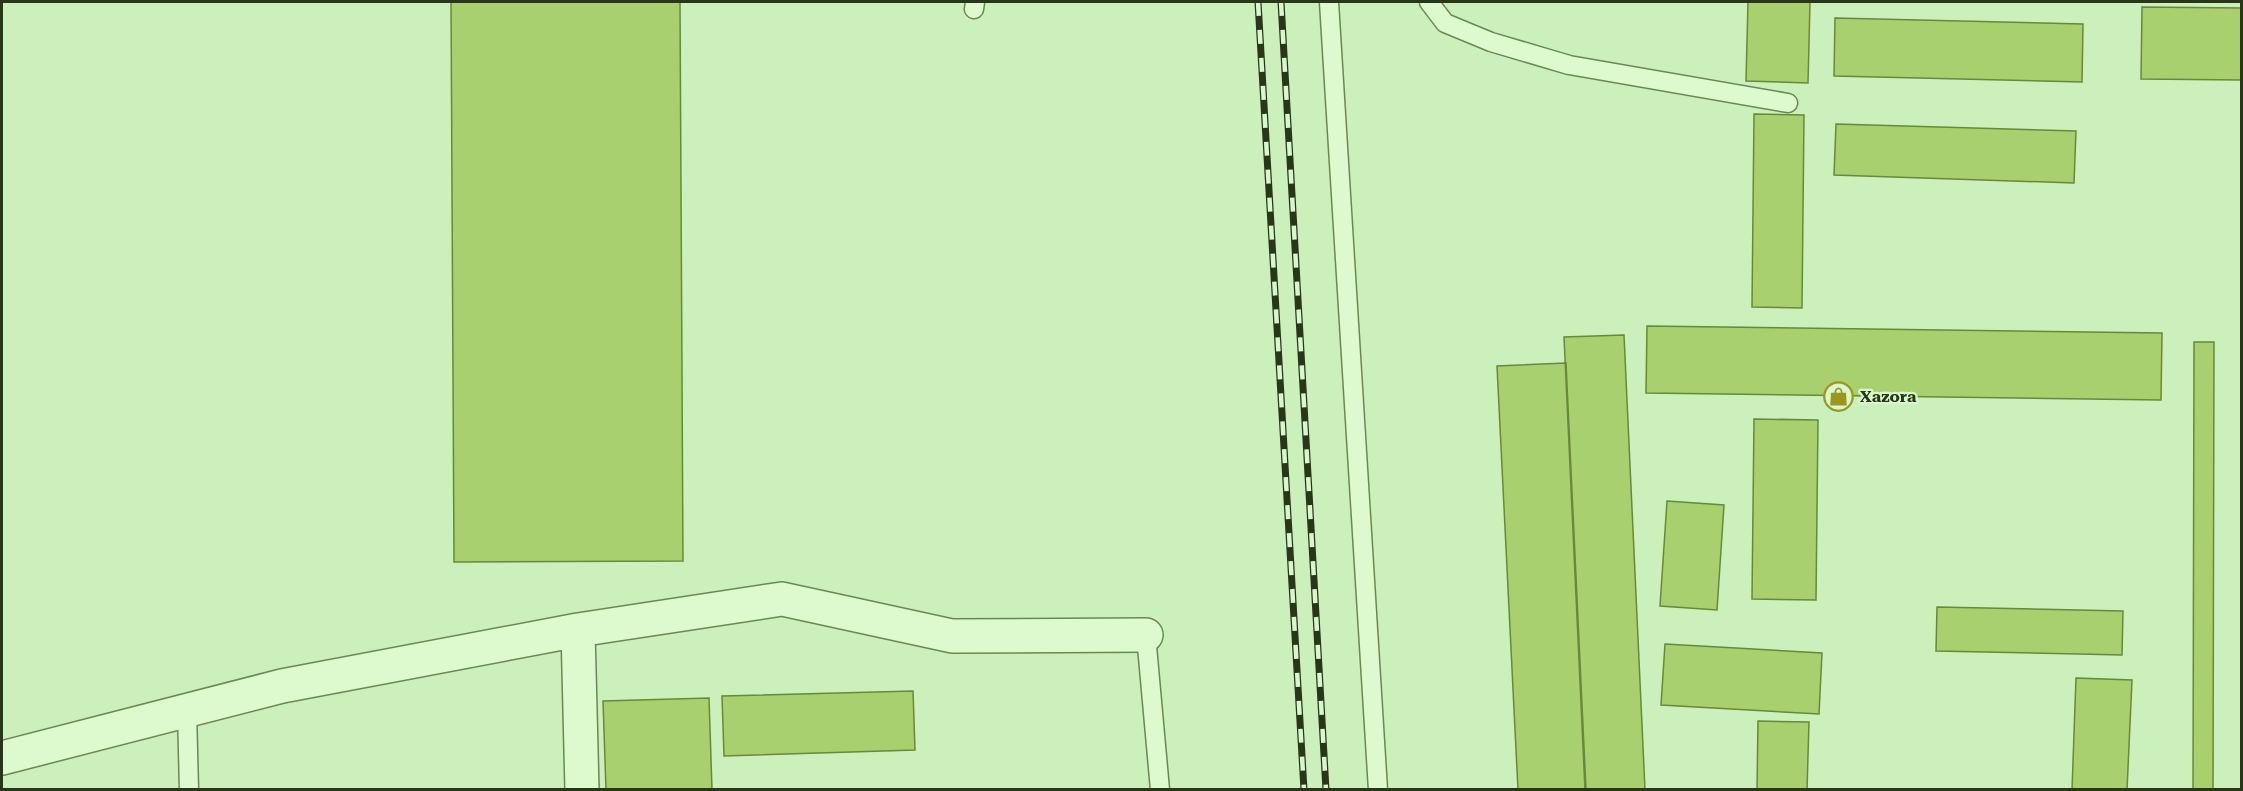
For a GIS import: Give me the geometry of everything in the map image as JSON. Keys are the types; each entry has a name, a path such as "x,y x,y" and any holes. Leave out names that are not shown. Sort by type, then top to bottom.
{"street":[{"path":"2,758 282,686 578,630 782,599 952,636 1146,635"},
{"path":"578,630 582,789"}],"lane":[{"path":"1329,2 1378,789"},
{"path":"1429,2 1445,23 1491,42 1558,61 1788,104"},
{"path":"1146,635 1161,789"},
{"path":"187,711 189,789"}],"building":[{"path":"451,2 680,2 683,561 454,562"},
{"path":"1748,2 1810,2 1808,83 1746,81"},
{"path":"2142,7 2242,8 2242,80 2141,79"},
{"path":"1835,18 2083,24 2082,82 1834,76"},
{"path":"1754,114 1804,115 1802,308 1752,307"},
{"path":"1836,124 2076,131 2074,183 1834,175"},
{"path":"1647,326 2162,333 2161,400 1646,393"},
{"path":"1624,335 1645,790 1585,790 1564,337"},
{"path":"2194,342 2214,342 2213,790 2193,790"},
{"path":"1566,363 1586,790 1518,790 1497,366"},
{"path":"1754,419 1818,420 1816,600 1752,599"},
{"path":"1667,501 1724,505 1717,610 1660,606"},
{"path":"1937,607 2123,611 2122,655 1936,651"},
{"path":"1665,644 1822,653 1819,714 1661,705"},
{"path":"2076,678 2132,680 2127,790 2072,790"},
{"path":"913,691 915,750 724,756 722,696"},
{"path":"709,698 712,790 606,790 603,701"},
{"path":"1758,721 1809,722 1807,790 1757,790"}],"railway":[{"path":"1258,2 1304,790"},
{"path":"1281,2 1326,790"}],"place":[{"name":"Xazora","path":"1839,396"}]}
